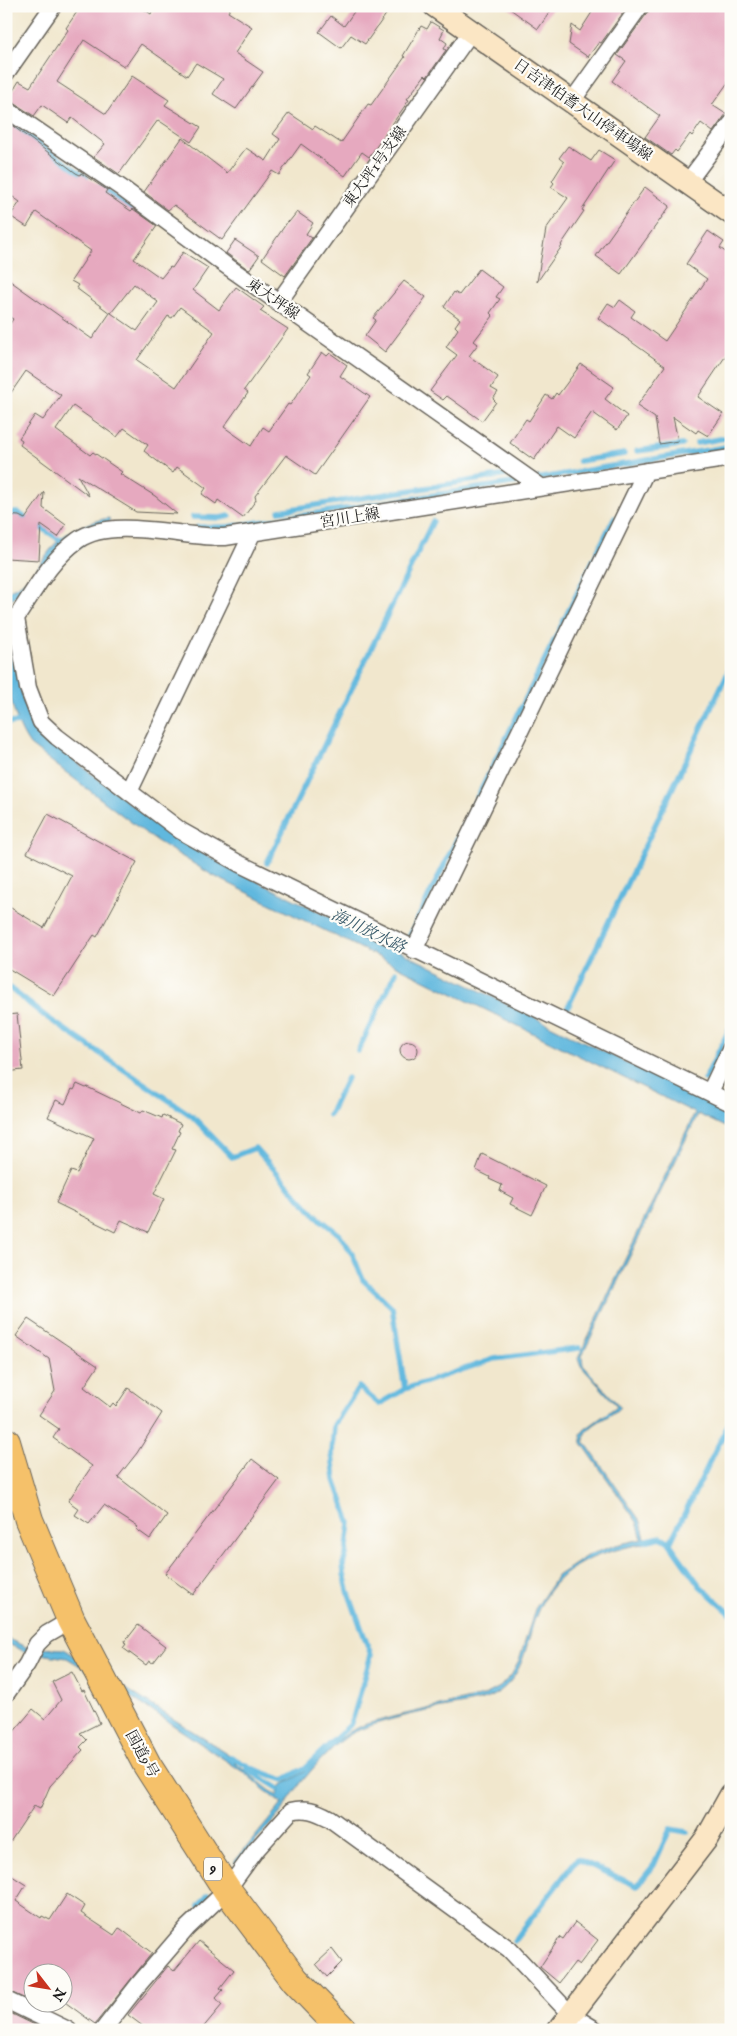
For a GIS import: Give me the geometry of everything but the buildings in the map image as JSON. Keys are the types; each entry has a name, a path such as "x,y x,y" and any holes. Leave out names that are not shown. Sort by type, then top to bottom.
{"highway":[{"name":"国道9号","path":"6,1442 29,1520 71,1620 147,1765 227,1890 295,1980 343,2030"}],"main road":[{"name":"日吉津伯耆大山停車場線","path":"435,6 731,213"},
{"path":"565,2022 707,1838 731,1795"}],"street":[{"path":"6,73 53,6"},
{"path":"572,101 640,6"},
{"name":"東大坪1号支線","path":"278,302 472,32"},
{"name":"東大坪線","path":"6,109 171,223 224,264 541,487"},
{"path":"687,183 731,124"},
{"name":"宮川上線","path":"11,618 52,564 78,540 100,530 125,528 206,538 252,534 731,458"},
{"path":"414,950 646,471"},
{"path":"129,792 252,534"},
{"path":"11,618 28,688 41,722 57,737 181,831 232,860 731,1103"},
{"path":"710,1092 731,1048"},
{"path":"6,1694 34,1650 48,1634 71,1620"},
{"path":"103,2030 181,1935 227,1890 256,1850 291,1811 298,1809 317,1812 329,1818 509,1949 565,2022 596,2030"},
{"path":"6,2000 68,2030"}],"water":[{"path":"109,518 110,523 24,593 6,601 6,591 27,579 62,537 77,528"},
{"path":"14,632 17,638 20,689 23,701 27,712 42,735 161,828 222,864 731,1114 731,1130 698,1114 582,1356 583,1365 620,1407 593,1425 585,1435 584,1441 641,1522 646,1543 605,1553 587,1560 558,1580 546,1595 537,1613 523,1658 516,1673 494,1695 472,1702 383,1722 360,1730 342,1740 313,1769 295,1791 283,1810 236,1864 234,1862 283,1803 275,1799 246,1774 140,1703 67,1658 40,1654 35,1656 6,1643 6,1638 28,1648 64,1649 236,1759 235,1763 277,1796 281,1786 304,1772 333,1744 351,1731 366,1724 483,1696 500,1687 512,1674 519,1661 535,1609 557,1576 588,1555 616,1545 642,1539 637,1522 582,1443 581,1435 584,1430 617,1406 581,1366 578,1358 695,1113 212,875 152,838 30,745 17,720 8,677 6,633"}],"waterway":[{"path":"6,121 86,177"},
{"path":"100,187 138,213"},
{"path":"6,318 17,325"},
{"path":"697,443 731,437"},
{"path":"637,451 682,445"},
{"path":"536,479 731,446"},
{"path":"579,461 624,454"},
{"path":"279,511 507,475"},
{"path":"198,527 227,527 524,481"},
{"path":"6,513 18,513 62,541"},
{"path":"193,517 220,518 230,516"},
{"name":"海川放水路","path":"409,937 614,518"},
{"path":"267,863 433,521"},
{"path":"566,1011 731,666"},
{"path":"6,723 24,722"},
{"path":"358,1051 396,972"},
{"path":"7,986 45,1016 192,1116 232,1157 255,1148 316,1216 340,1235 352,1253 363,1280 392,1307 405,1389"},
{"path":"705,1079 731,1026"},
{"path":"329,1115 347,1078"},
{"path":"231,1757 251,1768 284,1780 305,1768 350,1725 353,1718 371,1655 349,1594 344,1574 343,1564 350,1523 335,1480 332,1453 334,1425 359,1387 379,1404 405,1389 494,1359 579,1348"},
{"path":"671,1541 731,1419"},
{"path":"644,1541 661,1537 668,1541 700,1586 731,1614"},
{"path":"247,1769 278,1788"},
{"path":"514,1941 577,1859 637,1886 654,1865 670,1829 687,1832"},
{"path":"199,1906 208,1895"}]}
